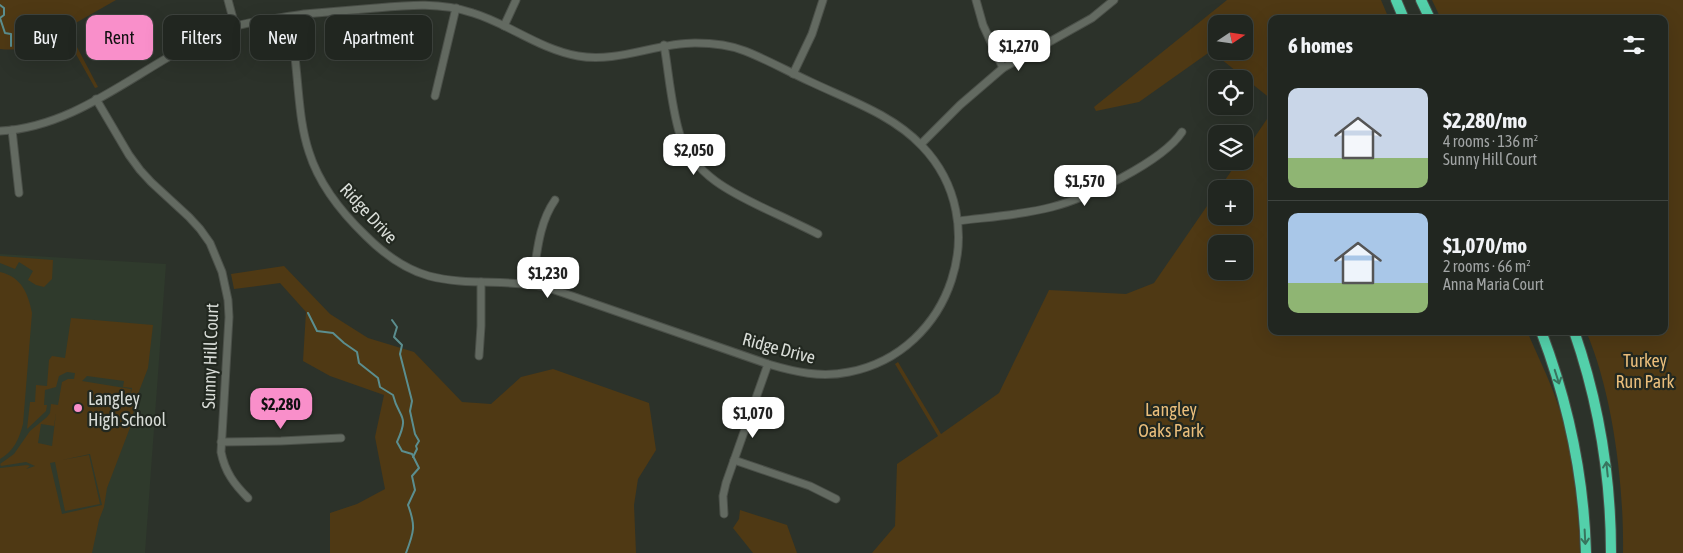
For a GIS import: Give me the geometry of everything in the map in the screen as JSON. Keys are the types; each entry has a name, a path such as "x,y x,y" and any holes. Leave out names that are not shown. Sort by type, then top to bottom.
{"highway":[{"path":"1396,0 1402,15"},
{"path":"1421,0 1428,15"},
{"path":"1542,335 1560,386 1575,447 1584,511 1586,553"},
{"path":"1575,335 1593,393 1602,433 1607,466 1610,553"}],"street":[{"path":"228,0 233,15"},
{"path":"504,26 516,0"},
{"path":"793,74 808,44 823,0"},
{"path":"976,0 982,25 1003,68"},
{"path":"921,144 973,93 1003,68 1092,18 1114,0"},
{"name":"Ridge Drive","path":"296,60 305,138 315,168 332,196 360,231 381,251 411,269 441,279 532,284 578,298 768,364 805,373 836,374 851,372 874,365 902,349 926,327 940,307 950,286 958,258 958,221 952,195 946,180 935,161 921,144 890,120 746,51 696,42 664,45 611,58 580,57 547,47 488,18 456,8 428,4 387,3 298,15"},
{"path":"435,96 456,8"},
{"path":"664,45 674,110 680,134 684,145 695,160 708,175 728,190 818,234"},
{"name":"Ridge Drive","path":"0,131 44,124 96,99 165,60"},
{"name":"Sunny Hill Court","path":"96,99 140,170 200,229 213,250 222,272 228,300 229,317 221,452 225,470 236,486 248,498"},
{"path":"12,130 18,193"},
{"path":"958,221 1028,212 1068,202 1132,172 1170,147 1182,132"},
{"path":"532,284 544,221 549,208 555,200"},
{"path":"479,356 481,282"},
{"path":"724,514 726,483 768,364"},
{"path":"221,442 341,438"},
{"path":"734,460 810,486 836,499"}],"shaded area":[{"name":"Langley High School","path":"0,254 166,264 145,553 0,553"}],"green space":[{"path":"0,0 116,0 90,15 86,15 86,17 76,23 76,15 15,15 15,49 0,49"},
{"path":"1227,0 1381,0 1387,15 1268,15 1268,97 1253,85 1253,70 1235,70 1222,60 1253,60 1253,15 1208,15"},
{"name":"Turkey Run Park","path":"1432,0 1683,0 1683,553 1623,553 1619,469 1615,440 1603,383 1587,335 1668,335 1668,15 1439,15"},
{"path":"1208,15 1208,53 1139,102 1096,111 1094,107"},
{"path":"76,45 98,87 95,88 76,54"},
{"name":"Langley Oaks Park","path":"1268,117 1268,335 1529,335 1547,375 1563,420 1571,457 1576,495 1580,553 872,553 895,526 897,464 938,436 895,364 898,362 941,434 999,393 1049,290 1126,294 1154,283 1208,205 1208,225 1253,225 1253,180 1225,180 1232,170 1253,170 1253,140"},
{"path":"0,256 53,260 52,279 44,287 36,285 28,280 33,271 19,262 15,269 0,263"},
{"path":"284,266 330,314 368,338 414,352 462,402 491,404 521,377 553,369 649,403 656,450 638,479 634,505 636,553 330,553 330,513 357,504 385,489 375,437 384,395 330,376 303,361 306,312 280,283 234,289 231,274"},
{"path":"0,272 8,274 23,287 32,313 23,424 15,444 0,459"},
{"path":"71,318 153,325 148,368 136,399 131,425 107,488 92,553 0,553 0,468 30,466 26,469 35,466 26,462 1,466 0,464 14,454 30,431 47,417 50,413 51,404 58,405 62,382 74,379 75,373 67,372 59,376 56,387 45,390 44,405 47,405 46,411 27,429 30,402 35,402 36,385 47,386 49,360 52,356 65,358","holes":["87,376 124,381 123,387 132,388 127,412 131,389 82,381","56,413 52,446 38,443 41,424 54,426","90,454 102,505 62,514 50,463 55,462 65,511 100,504 89,455 62,460"]},
{"path":"740,510 787,525 797,553 753,553 733,528 739,519"}],"waterway":[{"path":"0,5 4,8 4,15 0,18 5,33 11,34 11,46"},
{"path":"308,313 317,331 333,333 357,352 359,363 378,378 380,387 393,395 402,417 403,426 397,442 402,451 412,454 419,468 412,476 415,490 408,505 413,529 406,553"},
{"path":"392,320 397,327 394,337 402,345 400,354 412,401 410,411 415,434 419,441 413,457"}],"place":[{"name":"Langley High School","path":"78,408"}]}
